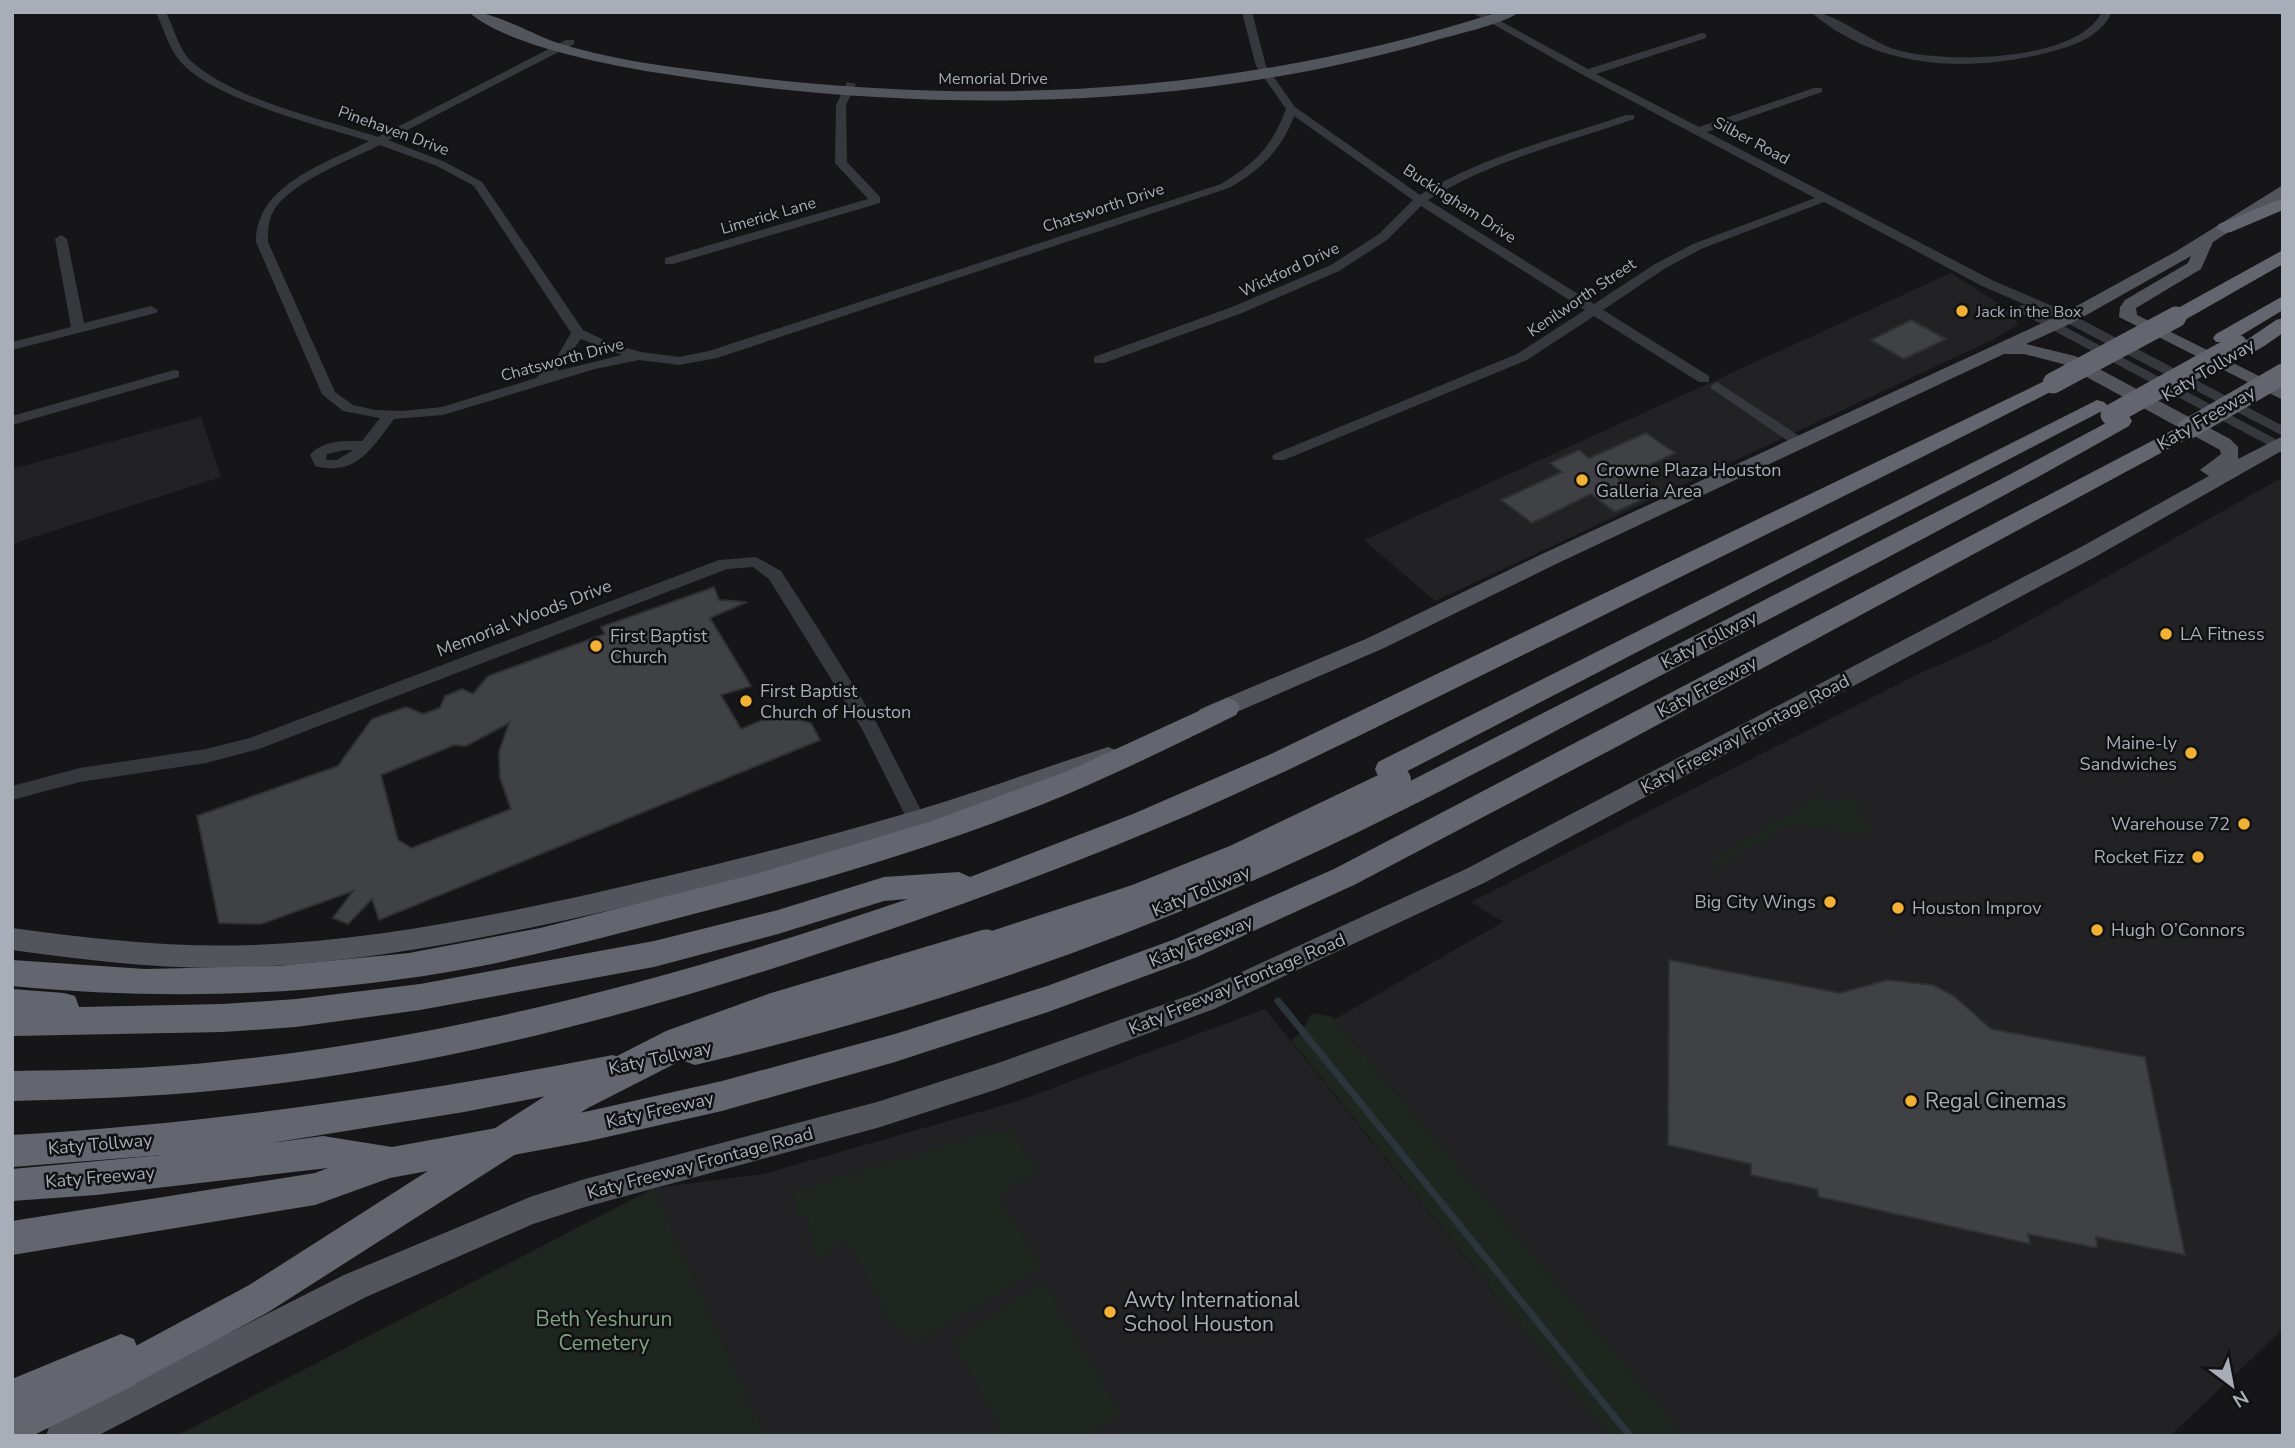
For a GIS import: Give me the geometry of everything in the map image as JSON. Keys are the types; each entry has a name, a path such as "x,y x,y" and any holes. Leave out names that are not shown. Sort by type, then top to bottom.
{"highway":[{"path":"2225,228 2283,203"},
{"path":"12,1086 103,1084 206,1077 311,1065 467,1038 710,977 998,881 1266,768 2053,383 2283,256"},
{"path":"12,1426 121,1362 258,1299 546,1114 611,1076 673,1046 775,1009 1033,932 1137,897 1237,857 1393,774 2110,414 2234,344 2283,302"},
{"name":"Katy Tollway","path":"12,1151 202,1136 326,1120 499,1091 729,1043 895,999 1018,960 1187,898 1355,822 2013,482 2110,414 2234,344 2283,321"},
{"name":"Katy Freeway","path":"12,1185 96,1179 323,1153 391,1163 589,1126 722,1096 813,1072 997,1016 1186,948 1295,901 1436,830 2161,444 2283,373"},
{"path":"2188,429 2283,394"},
{"path":"12,973 119,983 262,981 386,969 540,942 715,897 877,851 1027,799 1124,758 1227,708"},
{"path":"12,1022 223,1018 360,1006 480,988 654,954 778,922 884,890 998,881"},
{"path":"12,1002 223,1018"},
{"path":"12,1238 315,1189 391,1163"},
{"path":"12,1398 121,1362"}],"main road":[{"name":"Memorial Drive","path":"475,12 518,34 652,68 739,82 961,97 1055,91 1156,89 1363,55 1483,15 1513,12"},
{"name":"Memorial Drive","path":"498,12 563,45"},
{"path":"12,939 85,949 206,957 311,953 367,947 534,917 610,900 817,850 917,820 1101,758 1227,708 1376,643 2060,321 2123,289 2283,190"},
{"path":"2206,239 2195,266 2131,304 2128,307 2128,317 2283,394"},
{"path":"2002,349 2024,349 2068,360 2223,443 2231,452 2228,460 2160,498 2088,552"},
{"name":"Katy Freeway Frontage Road","path":"62,1436 355,1286 530,1211 585,1193 890,1111 1103,1040 1205,1001 1475,876 2088,552 2281,442"}],"street":[{"name":"Pinehaven Drive","path":"161,12 184,60 221,87 441,164 478,184 578,333"},
{"name":"Buckingham Drive","path":"1247,12 1263,70 1292,109 1420,200 1711,382 1802,444"},
{"path":"1816,12 1858,38 1886,50 1936,61 1961,63 2010,60 2058,46 2091,33 2102,25 2106,15"},
{"name":"Silber Road","path":"1483,15 1587,73 2011,295 2015,304 2060,321 2281,442"},
{"path":"1587,73 1702,36"},
{"name":"Chatsworth Drive","path":"563,45 377,140 281,195 261,223 262,242 329,394 348,408 375,415 443,411 592,365 639,356 679,361 712,355 1225,186 1258,166 1281,138 1292,109"},
{"name":"Limerick Lane","path":"669,261 876,200 841,163 841,105 849,89"},
{"path":"1698,131 1818,90"},
{"name":"Wickford Drive","path":"1099,360 1237,310 1335,268 1383,237 1420,200 1442,186 1487,166 1630,117"},
{"name":"Kenilworth Street","path":"1279,457 1522,357 1560,336 1594,308 1682,253 1825,198"},
{"path":"61,239 78,328"},
{"path":"12,346 151,310"},
{"path":"540,382 563,357 578,333 605,346 639,356"},
{"path":"12,421 174,374"},
{"path":"363,445 390,415"},
{"name":"Memorial Woods Drive","path":"12,793 80,775 206,757 254,744 725,564 756,562 775,575 854,701 917,820"}],"shaded area":[{"path":"1951,273 2015,314 2018,325 1990,341 1435,601 1364,540"},
{"path":"201,417 221,477 12,544 12,469"},
{"path":"2283,477 2283,1329 2170,1436 1686,1436 1335,1019 1503,922 1471,902 1916,675 1993,641"},
{"name":"Awty International School Houston","path":"1265,1009 1609,1436 766,1436 654,1188 763,1174 1018,1101"}],"green space":[{"path":"1822,793 1835,803 1852,798 1860,805 1863,819 1876,829 1856,834 1793,823 1714,870 1707,863"},
{"path":"1312,1013 1333,1017 1686,1436 1609,1436 1291,1040 1300,1034"},
{"path":"1012,1130 1037,1172 999,1195 1042,1267 916,1344 888,1320 848,1242 816,1261 808,1214 797,1217 792,1193 975,1135"},
{"name":"Beth Yeshurun Cemetery","path":"654,1188 766,1436 176,1436"},
{"path":"1044,1282 1122,1415 1091,1436 1003,1436 952,1340"}],"building":[{"path":"1911,320 1946,339 1904,359 1871,340"},
{"name":"Crowne Plaza Houston Galleria Area","path":"1646,433 1675,453 1619,480 1645,498 1615,512 1591,494 1532,523 1501,500 1562,472 1550,463 1579,450 1589,458"},
{"path":"714,587 719,600 747,602 710,618 751,686 721,695 741,729 778,714 811,723 820,740 379,920 372,899 348,924 333,918 353,891 261,924 219,923 197,816 338,766 372,719 406,707 423,714 440,708 445,696 462,689 473,694 488,676 605,634 601,627","holes":["509,723 499,752 500,778 511,809 412,848 398,840 381,775 454,745 466,746"]},
{"name":"Regal Cinemas","path":"1669,960 1840,993 1887,980 1933,985 1954,996 1991,1029 2145,1057 2185,1255 2096,1237 2097,1248 2028,1234 2030,1244 1819,1197 1817,1189 1751,1175 1751,1164 1668,1145"}],"waterway":[{"path":"1278,1001 1630,1436"}],"place":[{"name":"Jack in the Box","path":"1962,311"},
{"name":"Crowne Plaza Houston Galleria Area","path":"1582,480"},
{"name":"LA Fitness","path":"2166,634"},
{"name":"First Baptist Church","path":"596,646"},
{"name":"First Baptist Church of Houston","path":"746,701"},
{"name":"Maine-ly Sandwiches","path":"2191,753"},
{"name":"Warehouse 72","path":"2244,824"},
{"name":"Rocket Fizz","path":"2198,857"},
{"name":"Big City Wings","path":"1830,902"},
{"name":"Houston Improv","path":"1898,908"},
{"name":"Hugh O’Connors","path":"2097,930"},
{"name":"Regal Cinemas","path":"1911,1101"},
{"name":"Awty International School Houston","path":"1110,1312"}]}
